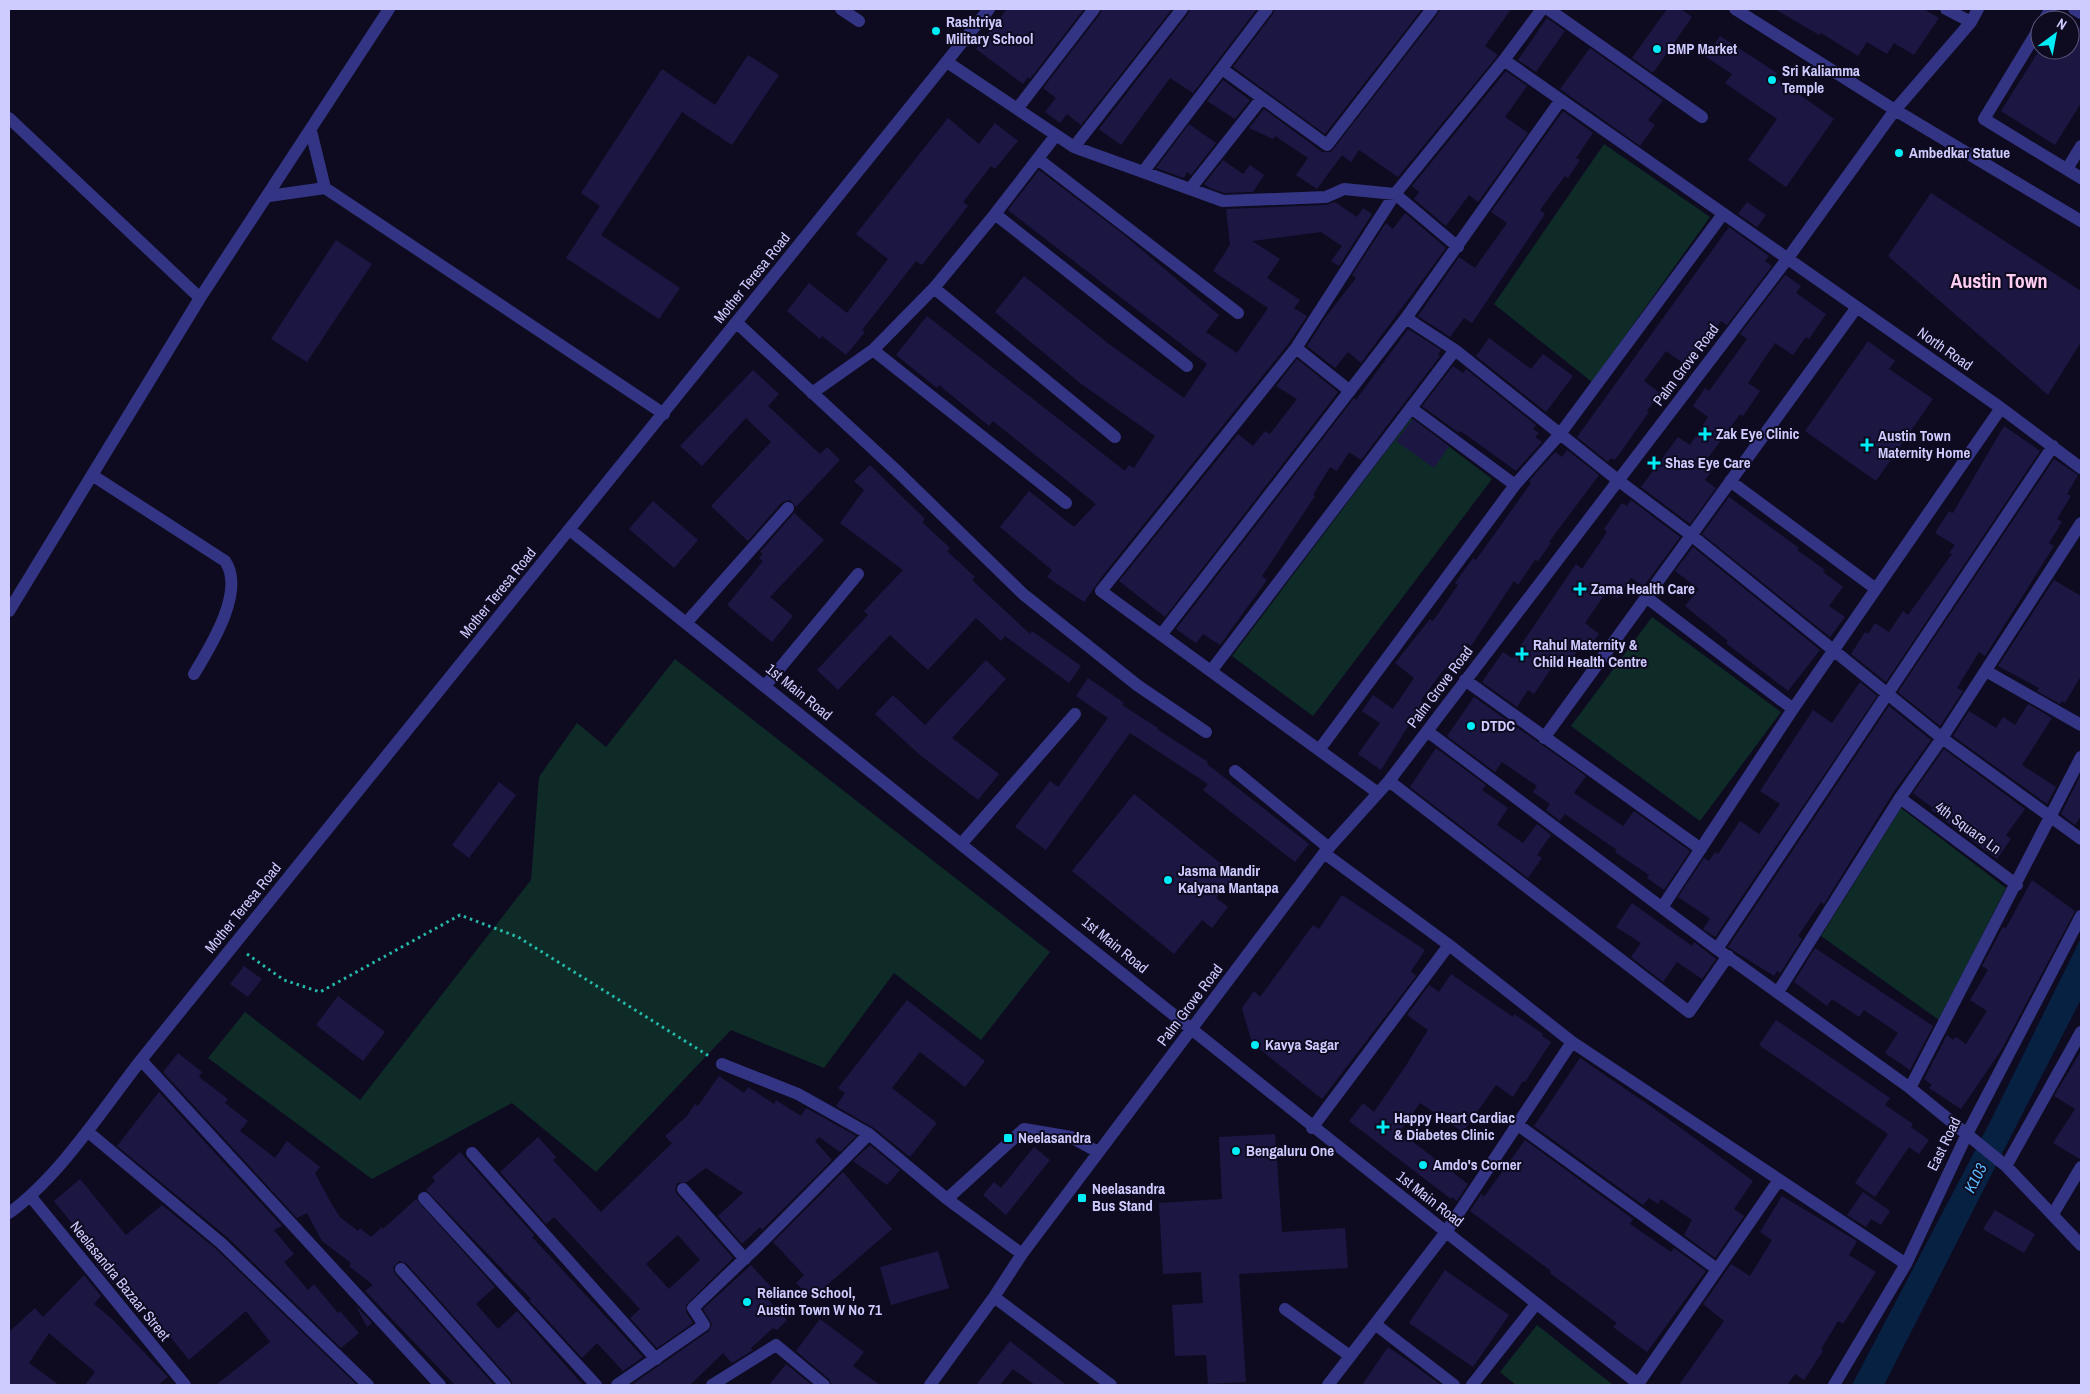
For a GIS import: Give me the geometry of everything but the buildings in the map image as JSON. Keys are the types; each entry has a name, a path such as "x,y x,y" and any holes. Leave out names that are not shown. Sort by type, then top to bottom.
{"street":[{"path":"9,611 200,298 269,196 390,9"},
{"path":"841,9 860,21"},
{"name":"Mother Teresa Road","path":"9,1213 31,1197 87,1130 140,1060 664,414 989,9"},
{"path":"1017,109 1094,9"},
{"path":"1074,147 1182,9"},
{"path":"1143,172 1267,9"},
{"path":"1222,69 1327,145 1432,9"},
{"path":"1378,793 1101,591 1296,348 1395,194 1504,60 1542,9"},
{"path":"1548,9 1702,117"},
{"path":"1735,9 1895,110 2081,221"},
{"path":"1946,9 1971,22"},
{"name":"Palm Grove Road","path":"930,1385 994,1297 1022,1254 1327,851 1389,781 1788,258 1895,110 1971,22 1978,9"},
{"path":"2074,9 2081,13"},
{"path":"2030,43 1984,119 2081,178"},
{"name":"North Road","path":"1504,60 1560,101 1788,258 2000,408 2081,468"},
{"path":"947,62 1074,147 1143,172 1223,200 1326,197 1344,189 1395,194 1458,247"},
{"path":"1190,189 1262,98"},
{"path":"1161,635 1406,318 1560,101"},
{"path":"9,118 200,298"},
{"path":"311,131 326,188 664,414"},
{"path":"812,394 873,350 934,288 996,214 1056,135"},
{"path":"2067,169 2081,146"},
{"path":"1038,159 1238,313"},
{"path":"269,196 326,188"},
{"path":"996,214 1187,366"},
{"path":"1319,750 1515,485 1560,434 1723,214"},
{"path":"934,288 1115,437"},
{"path":"1544,738 1857,307"},
{"path":"1406,318 1455,350 1619,481 1691,535 1834,650 1886,695 2081,839"},
{"path":"737,323 898,472 1023,594 1137,685 1206,732"},
{"path":"1296,348 1350,390"},
{"path":"873,350 1066,504"},
{"path":"1211,671 1455,350"},
{"path":"1411,408 1515,485"},
{"path":"1663,906 1793,710 2000,408"},
{"path":"1717,949 2053,446"},
{"path":"92,475 225,561 231,570 231,589 219,630 194,674"},
{"path":"1730,481 1876,589"},
{"path":"686,623 788,508"},
{"path":"1778,992 1900,798 1942,738 2081,524"},
{"name":"1st Main Road","path":"570,530 1193,1029 1312,1128 1639,1384"},
{"path":"765,686 858,574"},
{"path":"1646,597 1793,710"},
{"path":"1986,670 2081,725"},
{"path":"1465,680 1701,849"},
{"path":"962,843 1075,714"},
{"path":"1427,731 1663,906 1717,949 1910,1088 2004,1164 2081,1245"},
{"path":"1910,1088 2052,818 2081,757"},
{"path":"1235,771 1327,851 1572,1042 1660,1098 1906,1264"},
{"path":"1389,781 1689,1012 1728,956"},
{"name":"4th Square Ln","path":"1900,798 2017,885"},
{"name":"East Road","path":"1834,1385 1906,1264 1972,1137 2081,916"},
{"path":"1312,1128 1449,945"},
{"path":"2004,1164 2081,1032"},
{"path":"1328,1385 1446,1232 1572,1042"},
{"path":"140,1060 440,1385"},
{"path":"722,1064 798,1094 869,1134 947,1199 1022,1254"},
{"path":"1518,1125 1717,1269"},
{"path":"947,1199 1024,1129 1071,1137 1098,1152"},
{"path":"87,1130 221,1243 368,1385"},
{"path":"617,1385 704,1326 693,1308 745,1259 869,1134"},
{"path":"472,1153 656,1359"},
{"path":"2053,1214 2081,1167"},
{"path":"1639,1384 1779,1180"},
{"path":"683,1189 745,1259"},
{"name":"Neelasandra Bazaar Street","path":"31,1197 185,1385"},
{"path":"424,1198 596,1385"},
{"path":"401,1269 504,1385"},
{"path":"994,1297 1111,1385"},
{"path":"1489,1385 1475,1381 1536,1304"},
{"path":"1285,1309 1350,1356"},
{"path":"1375,1324 1454,1385"},
{"path":"712,1385 776,1345 824,1385"}],"path":[{"path":"234,945 284,980 320,992 460,915 518,938 722,1064"}],"green space":[{"path":"1604,144 1710,217 1592,382 1494,304"},
{"path":"1411,418 1492,479 1313,716 1232,656"},
{"path":"1652,617 1781,712 1700,821 1571,726"},
{"path":"675,659 1050,952 981,1040 894,973 824,1068 731,1030 596,1172 512,1103 372,1179 208,1058 245,1012 360,1100 531,880 539,777 577,723 606,747"},
{"path":"1901,808 2006,888 1939,1020 1821,936"},
{"path":"1537,1325 1613,1385 1516,1385 1500,1372"}],"water":[{"name":"K103","path":"2081,938 2081,999 1884,1385 1852,1385 1988,1126"}],"place":[{"name":"Rashtriya Military School","path":"936,31"},
{"name":"BMP Market","path":"1657,49"},
{"name":"Sri Kaliamma Temple","path":"1772,80"},
{"name":"Ambedkar Statue","path":"1899,153"},
{"name":"Zak Eye Clinic","path":"1705,434"},
{"name":"Austin Town Maternity Home","path":"1867,445"},
{"name":"Shas Eye Care","path":"1654,463"},
{"name":"Zama Health Care","path":"1580,589"},
{"name":"Rahul Maternity & Child Health Centre","path":"1522,654"},
{"name":"DTDC","path":"1471,726"},
{"name":"Jasma Mandir Kalyana Mantapa","path":"1168,880"},
{"name":"Kavya Sagar","path":"1255,1045"},
{"name":"Happy Heart Cardiac & Diabetes Clinic","path":"1383,1127"},
{"name":"Neelasandra","path":"1008,1138"},
{"name":"Bengaluru One","path":"1236,1151"},
{"name":"Amdo's Corner","path":"1423,1165"},
{"name":"Neelasandra Bus Stand","path":"1082,1198"},
{"name":"Reliance School, Austin Town W No 71","path":"747,1302"}],"district":[{"name":"Austin Town","path":"1999,281"}]}
